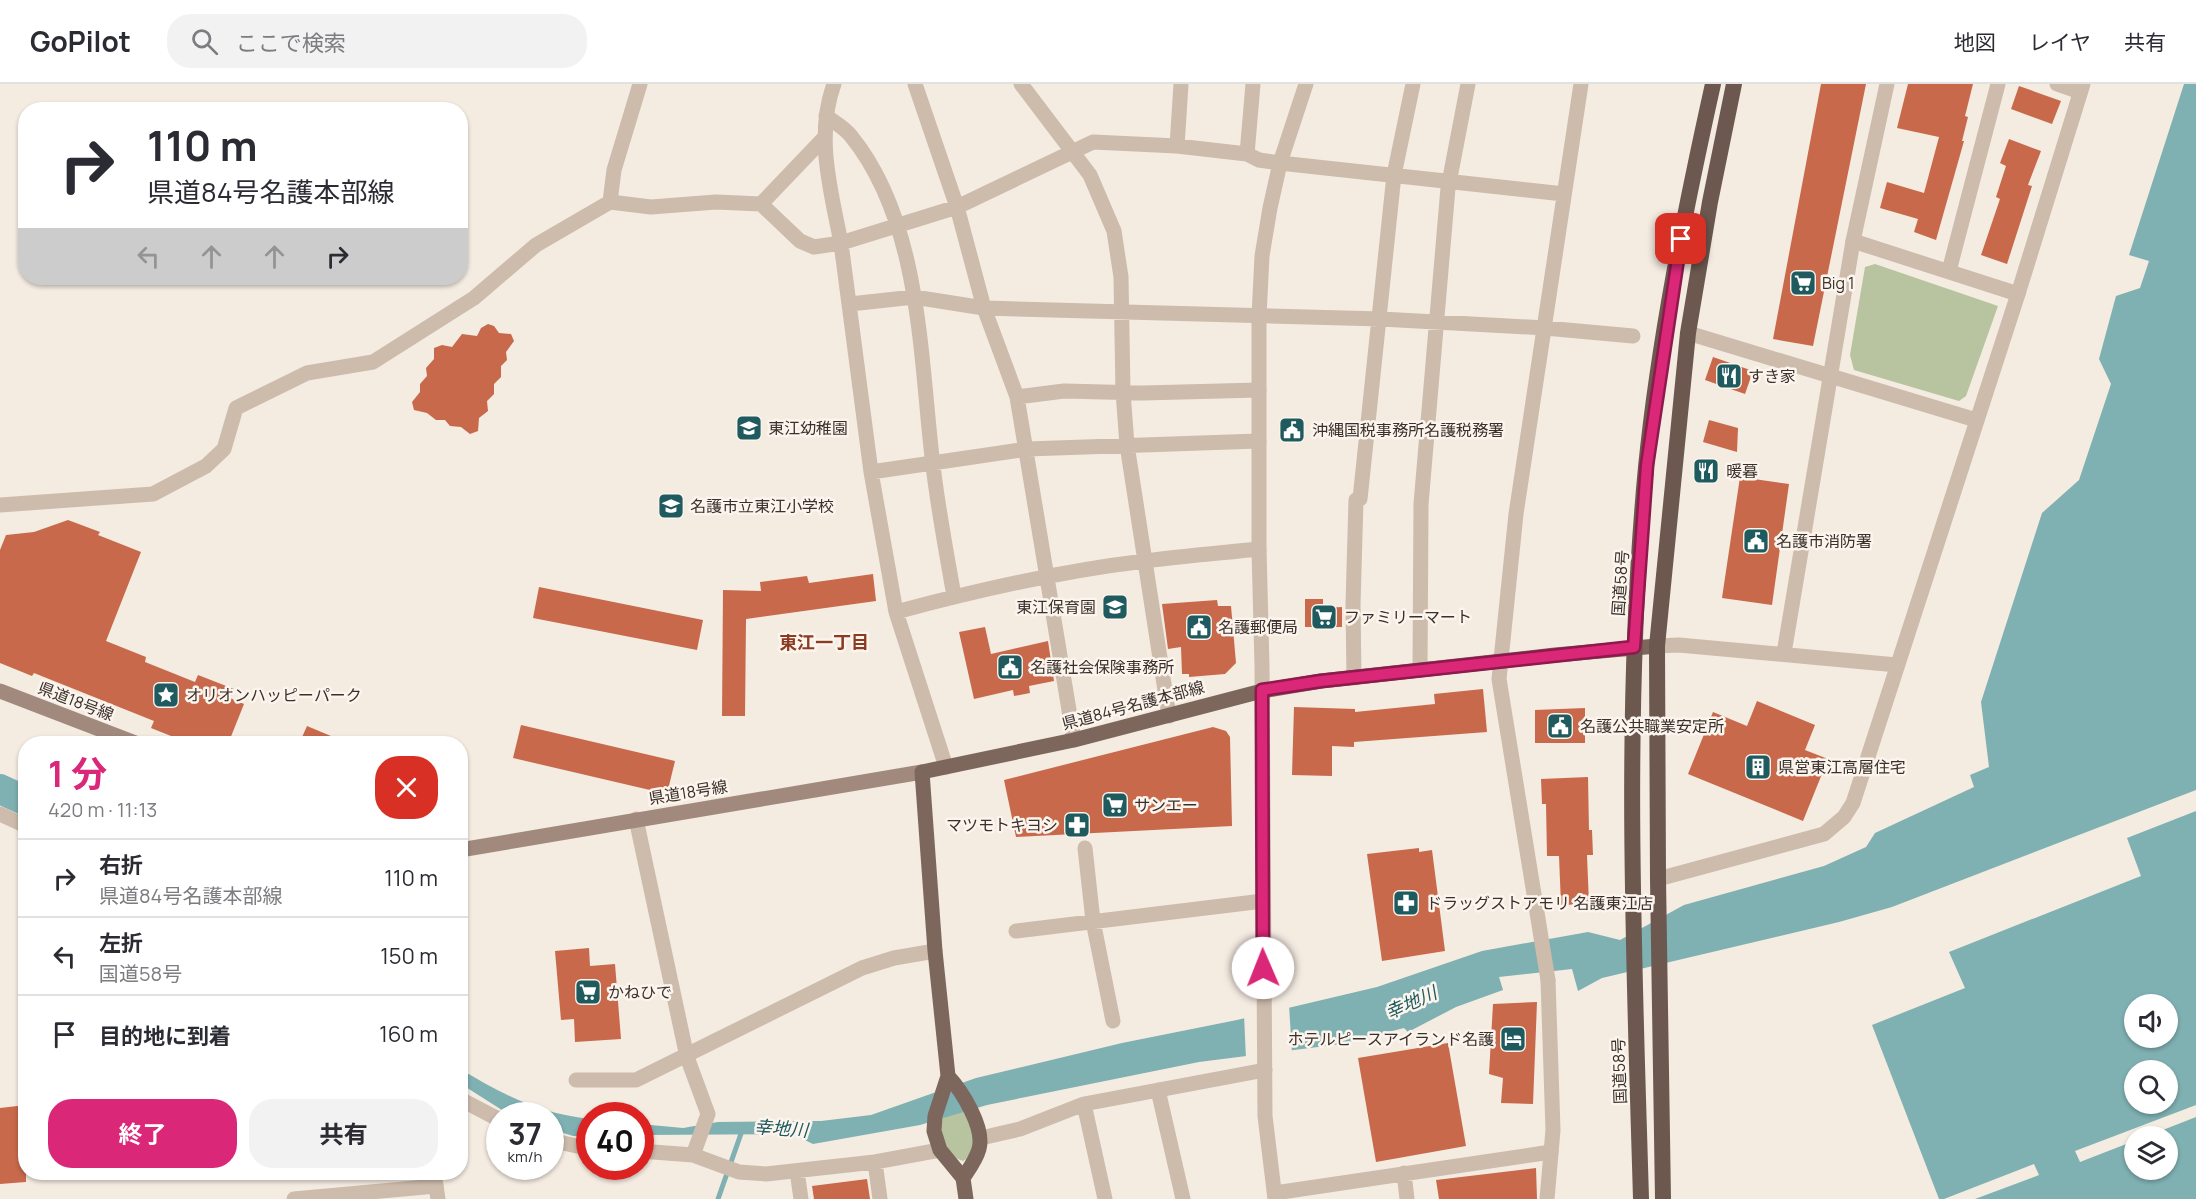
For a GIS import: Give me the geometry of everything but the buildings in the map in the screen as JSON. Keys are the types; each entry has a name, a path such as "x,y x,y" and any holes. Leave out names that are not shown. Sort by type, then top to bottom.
{"highway":[{"name":"国道58号","path":"1641,1199 1632,917 1634,647 1647,465 1666,328 1689,195 1713,84"},
{"path":"1663,1199 1658,912 1658,646 1688,333 1710,202 1734,84"}],"main road":[{"name":"県道84号名護本部線","path":"922,772 1074,740 1262,690 1501,661 1658,646"},
{"name":"県道18号線","path":"0,691 117,736"},
{"name":"県道18号線","path":"468,849 922,772"},
{"path":"922,772 935,951 948,1076 934,1125 940,1150 963,1178 966,1199"},
{"path":"948,1076 965,1100 981,1138 979,1150 963,1178"}],"street":[{"path":"610,202 614,170 640,84"},
{"path":"834,84 826,116 826,163 850,304 871,472 896,612 946,767"},
{"path":"915,84 957,207 984,308 1017,397 1028,449 1074,740"},
{"path":"1021,84 1090,175 1114,231 1121,277 1122,392 1127,445 1169,716"},
{"path":"1178,146 1181,84"},
{"path":"1247,154 1253,84"},
{"path":"1306,84 1280,163 1262,256 1259,316 1263,1012 1265,1116 1275,1196 1404,1173 1551,1152"},
{"path":"1354,678 1353,605 1358,500 1381,319 1394,175 1413,84"},
{"path":"1420,670 1421,504 1449,182 1468,84"},
{"path":"1547,1199 1553,1130 1548,980 1498,679 1516,514 1581,84"},
{"path":"1784,653 1852,241 1887,84"},
{"path":"1949,272 1998,84"},
{"path":"1658,879 1824,834 1835,826 1853,803 2018,294 2081,88 2057,84"},
{"path":"826,116 850,135 884,187 898,226 914,297 932,462 954,596"},
{"path":"761,204 825,137"},
{"path":"0,505 153,494 206,466 224,448 236,408 307,373 373,362 474,298 536,245 610,202 651,207 716,202 761,204 800,241 813,247 841,243 957,207 1093,142 1178,146 1247,154 1259,160 1280,163 1564,194"},
{"path":"1852,241 2018,294"},
{"path":"850,304 914,297 984,308 1381,319 1545,328 1633,336"},
{"path":"1688,333 1976,420"},
{"path":"1017,397 1064,391 1143,393 1259,390"},
{"path":"871,472 1028,449 1259,441"},
{"path":"896,612 954,596 1048,577 1144,561 1259,549"},
{"path":"1658,646 1679,645 1784,653 1897,665"},
{"path":"0,814 18,822"},
{"path":"636,819 687,1057 708,1114 695,1150"},
{"path":"1085,848 1093,921 1113,1021"},
{"path":"1016,931 1263,901"},
{"path":"576,1080 636,1080 687,1057 862,968 894,958 935,951"},
{"path":"981,1138 1020,1129 1084,1104 1265,1066"},
{"path":"1158,1090 1183,1199"},
{"path":"468,1104 486,1113"},
{"path":"1084,1104 1105,1199"},
{"path":"654,1151 695,1150 739,1172 766,1174 875,1162 940,1150"},
{"path":"875,1162 880,1199"},
{"path":"797,1171 801,1199"},
{"path":"1404,1173 1407,1199"},
{"path":"294,1199 436,1186"}],"green space":[{"path":"1875,264 1998,306 1966,396 1959,401 1854,370 1850,355 1865,267"},
{"path":"962,1106 975,1134 970,1157 963,1161 947,1149 942,1136 941,1122 941,1115"}],"water":[{"path":"2184,84 2196,84 2196,790 1892,907 1839,922 1602,978 1578,991 1572,969 1499,977 1503,990 1456,1007 1408,1032 1404,1028 1342,1044 1199,1062 987,1105 920,1125 813,1144 792,1134 654,1135 654,1125 683,1128 718,1122 821,1121 871,1115 976,1078 1122,1043 1237,1020 1377,987 1482,951 1588,932 1620,940 1684,905 1824,866 1866,847 1875,833 1974,787 1970,775 1989,767 1981,702 2042,513 2079,480 2111,384 2099,359 2116,296 2140,288 2149,261 2129,255"},
{"path":"2196,811 2196,1105 2178,1112 2178,1060 2124,1060 2124,1114 2172,1114 2141,1126 2124,1126 2124,1132 2075,1151 2080,1162 2124,1145 2124,1180 2178,1180 2178,1126 2173,1126 2196,1117 2196,1199 1975,1199 2039,1175 2034,1164 1939,1199 1872,1025 1965,988 1949,952 2141,876 2127,838"},
{"path":"468,1074 492,1087 524,1102 489,1102 468,1088"},
{"path":"564,1114 576,1117 576,1136 564,1133"}],"pier":[{"path":"1289,1004 1292,1054 1246,1059 1244,1015"}],"waterway":[{"name":"幸地川","path":"0,789 18,797"},
{"path":"718,1199 743,1128"}],"place":[{"name":"Big 1","path":"1803,283"},
{"name":"すき家","path":"1729,376"},
{"name":"東江幼稚園","path":"749,428"},
{"name":"沖縄国税事務所名護税務署","path":"1292,430"},
{"name":"暖暮","path":"1706,471"},
{"name":"名護市立東江小学校","path":"671,506"},
{"name":"名護市消防署","path":"1756,541"},
{"name":"東江保育園","path":"1115,607"},
{"name":"ファミリーマート","path":"1324,617"},
{"name":"名護郵便局","path":"1199,627"},
{"name":"名護社会保険事務所","path":"1010,667"},
{"name":"オリオンハッピーパーク","path":"166,695"},
{"name":"名護公共職業安定所","path":"1560,726"},
{"name":"県営東江高層住宅","path":"1758,767"},
{"name":"サンエー","path":"1115,805"},
{"name":"マツモトキヨシ","path":"1077,825"},
{"name":"ドラッグストアモリ 名護東江店","path":"1406,903"},
{"name":"かねひで","path":"588,992"},
{"name":"ホテルピースアイランド名護","path":"1513,1039"}],"district":[{"name":"東江一丁目","path":"824,643"}],"route":[{"path":"1263,968 1262,690 1321,681 1634,647 1647,465 1681,239"}]}
